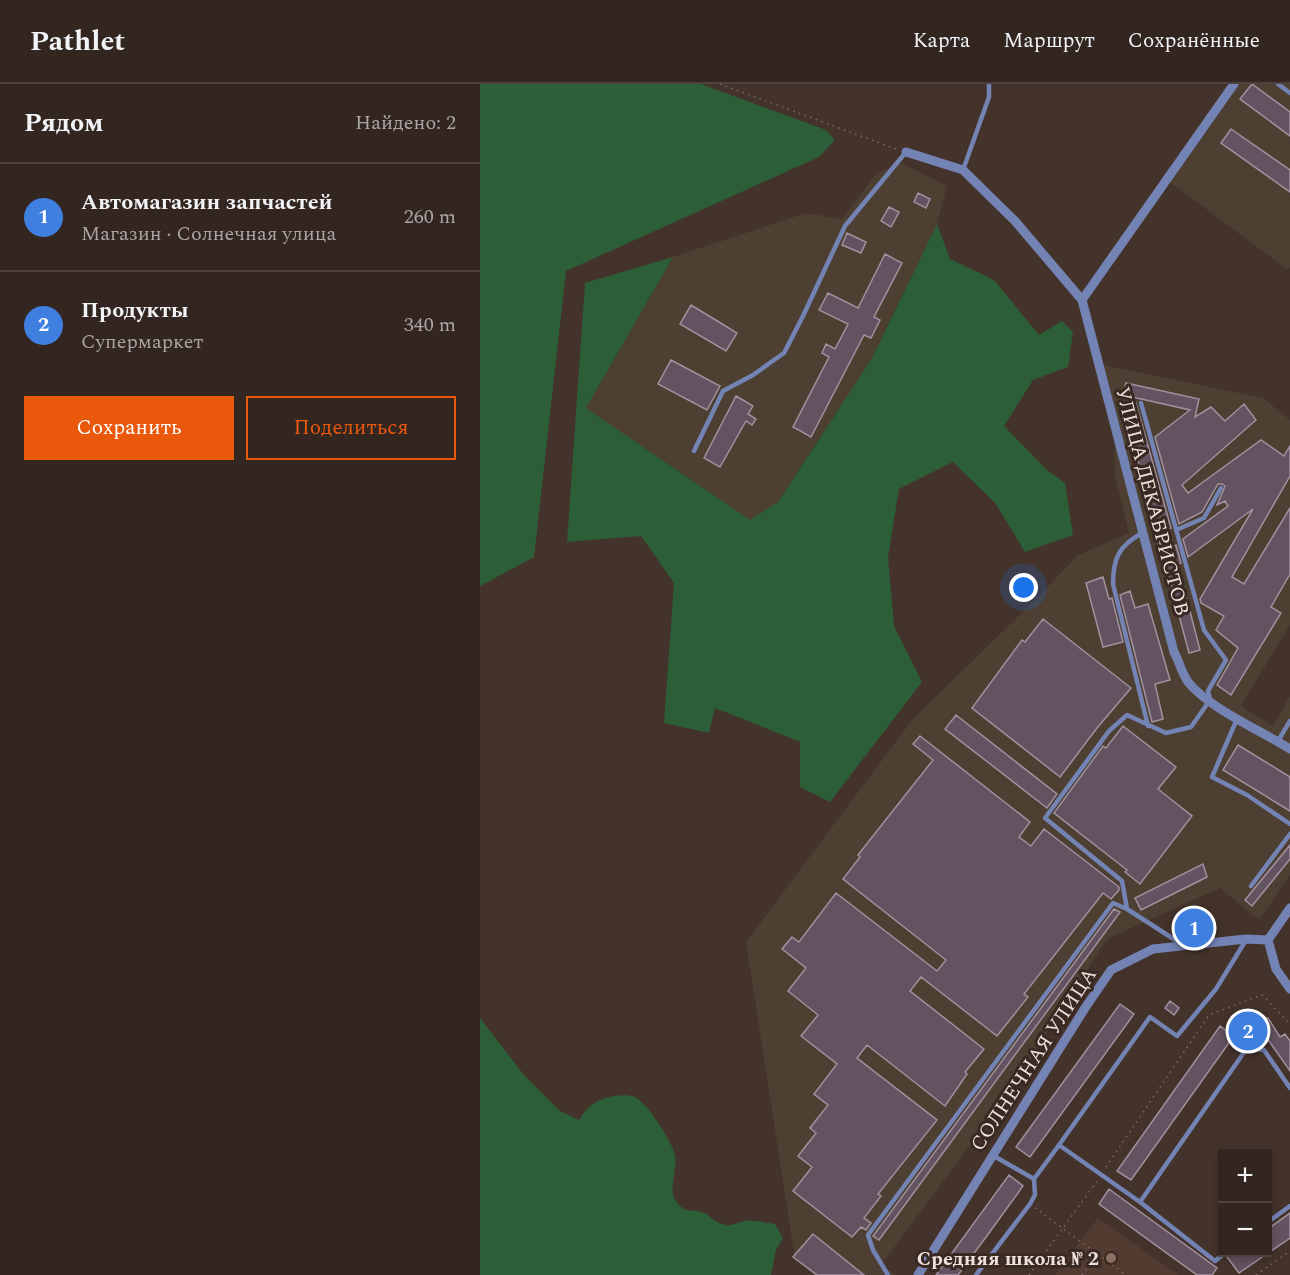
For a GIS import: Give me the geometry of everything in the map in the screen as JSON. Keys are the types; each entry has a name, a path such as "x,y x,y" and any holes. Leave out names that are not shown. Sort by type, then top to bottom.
{"street":[{"path":"1082,300 1234,84"},
{"name":"УЛИЦА ДЕКАБРИСТОВ","path":"906,152 963,170 1015,221 1082,300 1174,652 1188,681 1210,700 1290,749"},
{"path":"1290,908 1268,940 1276,969 1290,988"},
{"name":"СОЛНЕЧНАЯ УЛИЦА","path":"918,1275 1084,1008 1112,970 1153,950 1246,939 1268,940"}],"lane":[{"path":"963,170 989,97 989,84"},
{"path":"1278,84 1290,93"},
{"path":"694,451 723,391 753,375 784,353 844,226 906,152"},
{"path":"1127,909 1122,881 1045,818 1109,731 1128,715 1166,733 1191,727 1210,700 1208,691 1226,660 1204,630 1141,403"},
{"path":"1176,530 1204,518 1221,488"},
{"path":"1142,534 1129,541 1117,554 1113,577 1116,601 1148,726"},
{"path":"1238,719 1212,777 1247,795 1290,824"},
{"path":"1278,741 1290,721"},
{"path":"1251,886 1290,834"},
{"path":"888,1275 873,1250 868,1235 1113,903 1127,909 1184,946"},
{"path":"976,1275 1030,1204 1035,1195 1034,1179 1150,1017 1177,1036 1216,989 1246,939"},
{"path":"1140,1202 1247,1048 1263,1050 1290,1088"},
{"path":"1059,1145 1140,1202 1215,1261 1220,1257"},
{"path":"993,1155 1034,1179"},
{"path":"1272,1219 1290,1206"}],"path":[{"path":"720,84 906,152"},
{"path":"1029,1275 1209,1015 1262,994 1290,1024"},
{"path":"1030,1204 1126,1275"},
{"path":"1256,1275 1290,1251"},
{"path":"1082,1275 1098,1254"}],"shaded area":[{"path":"1233,84 1290,84 1290,267 1288,270 1163,177"},
{"path":"901,163 947,186 937,224 872,358 778,502 750,521 586,408 673,257 806,213 842,219 877,173"},
{"path":"1099,364 1263,398 1290,420 1290,625 1241,706 1273,726 1290,696 1290,875 1259,920 1220,888 1107,939 1004,1100 881,1265 896,1275 814,1275 795,1259 746,942 912,720 1078,555 1129,533 1115,476 1114,431"},
{"name":"Средняя школа № 2","path":"1098,1218 1178,1275 1055,1275"}],"green space":[{"path":"480,84 701,84 826,130 835,140 819,157 566,271 534,557 480,586"},
{"path":"937,224 950,259 994,280 1039,335 1062,321 1073,332 1068,367 1033,380 1004,426 1046,469 1065,483 1073,535 1025,552 996,504 953,462 899,489 888,557 894,626 922,682 830,802 800,787 800,742 715,708 709,733 664,723 674,583 641,536 567,542 585,283 673,257 586,408 750,520 778,502 872,358"},
{"path":"480,1018 524,1075 560,1111 579,1120 591,1105 603,1099 623,1095 640,1100 657,1120 673,1149 676,1163 673,1193 675,1200 682,1208 702,1212 726,1225 743,1221 775,1224 783,1238 776,1250 771,1275 480,1275"}],"building":[{"path":"1252,84 1290,112 1290,136 1240,99"},
{"path":"1231,129 1290,170 1290,192 1221,143"},
{"path":"918,193 930,199 926,208 914,202"},
{"path":"889,207 899,212 891,227 881,221"},
{"path":"847,233 866,242 861,253 842,245"},
{"path":"885,254 902,263 874,317 880,320 871,338 864,335 811,437 793,427 829,357 822,353 826,344 835,349 848,324 819,310 828,293 858,308"},
{"path":"691,305 737,333 726,351 680,324"},
{"path":"671,360 720,386 707,410 658,384"},
{"path":"1126,383 1199,399 1195,417 1211,407 1225,421 1244,404 1256,420 1182,485 1188,493 1261,440 1284,456 1290,446 1290,476 1232,577 1244,584 1290,508 1290,574 1271,607 1281,613 1231,695 1217,685 1238,648 1216,630 1224,616 1201,603 1200,599 1253,509 1188,557 1183,539 1228,506 1225,501 1217,505 1225,486 1218,484 1202,512 1179,524 1155,437 1190,410 1123,395"},
{"path":"736,396 753,406 748,414 756,419 752,425 746,421 720,467 704,458"},
{"path":"1136,403 1171,528 1169,529 1173,547 1176,545 1181,563 1178,565 1200,650 1189,653 1124,408"},
{"path":"1103,577 1109,599 1112,598 1123,642 1103,647 1086,583"},
{"path":"1130,591 1135,608 1148,604 1170,680 1155,684 1163,719 1152,722 1120,595"},
{"path":"1043,619 1131,688 1060,777 972,708 1022,640 1025,642"},
{"path":"956,715 1057,794 1047,808 945,729"},
{"path":"1123,726 1176,767 1158,789 1192,816 1140,884 1125,872 1127,870 1054,813 1103,746 1106,748"},
{"path":"920,736 1030,822 1019,837 1031,846 1044,829 1119,887 1119,890 1111,899 1103,893 1024,994 1028,997 997,1036 921,977 910,991 984,1049 965,1072 967,1074 945,1106 867,1045 857,1058 937,1120 878,1194 881,1196 864,1218 871,1223 866,1230 861,1227 852,1237 793,1191 812,1167 798,1156 816,1133 810,1128 828,1105 814,1094 837,1064 801,1036 818,1015 788,991 806,968 782,949 792,937 799,942 836,893 937,971 946,960 843,879 860,857 858,855 933,760 913,744"},
{"path":"1238,745 1290,777 1290,811 1223,770"},
{"path":"1290,845 1290,859 1252,906 1245,900"},
{"path":"1203,864 1207,877 1141,910 1135,898"},
{"path":"1114,909 1120,912 879,1240 873,1236"},
{"path":"1170,1001 1179,1008 1174,1015 1165,1008"},
{"path":"1120,1004 1134,1014 1030,1157 1016,1147"},
{"path":"1240,1017 1268,1018 1280,1037 1285,1034 1290,1041 1290,1071 1269,1041 1231,1040 1131,1180 1117,1171 1220,1026 1228,1032"},
{"path":"1009,1175 1023,1186 989,1233 958,1275 936,1275"},
{"path":"1109,1189 1217,1268 1212,1275 1197,1275 1099,1204"},
{"path":"1290,1213 1290,1238 1272,1250 1272,1226"},
{"path":"813,1234 864,1275 817,1275 793,1257"},
{"path":"1227,1257 1262,1257 1239,1273"}],"place":[{"name":"Автомагазин запчастей","path":"1194,928"},
{"name":"Продукты","path":"1248,1031"},
{"name":"Средняя школа № 2","path":"1111,1258"}]}
